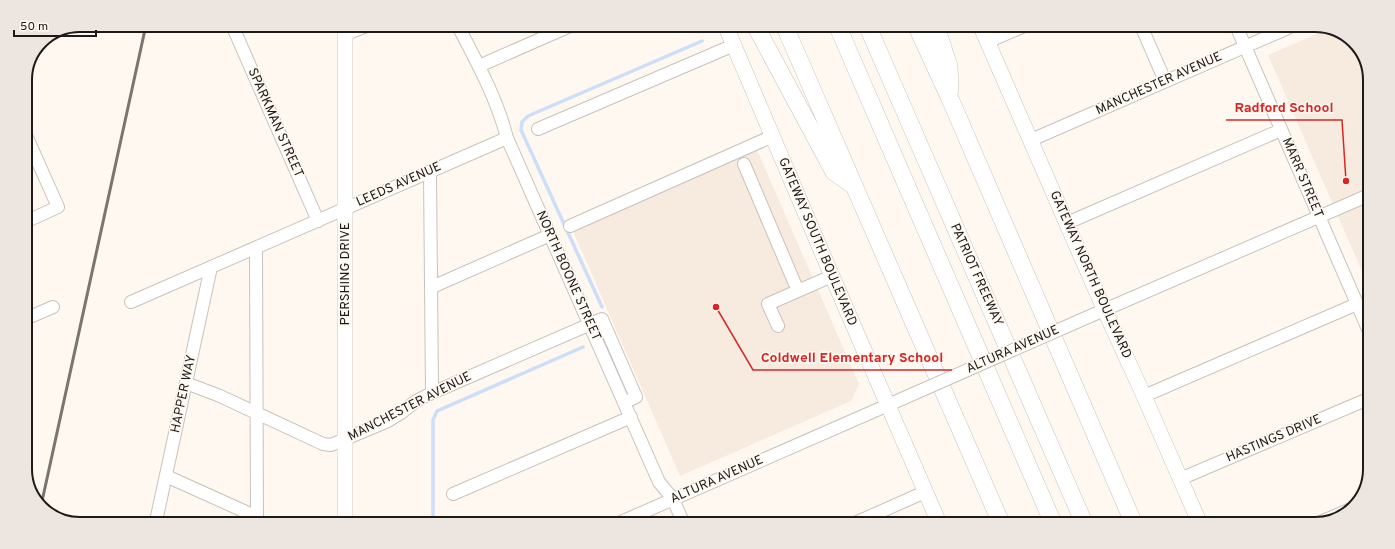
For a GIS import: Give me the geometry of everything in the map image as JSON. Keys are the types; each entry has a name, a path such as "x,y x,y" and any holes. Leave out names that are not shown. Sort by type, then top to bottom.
{"highway":[{"path":"759,32 834,172 854,186"},
{"path":"787,32 998,517"},
{"name":"PATRIOT FREEWAY","path":"840,32 1050,517"},
{"name":"PATRIOT FREEWAY","path":"870,32 1081,517"},
{"path":"919,32 951,101 1131,517"},
{"path":"938,32 949,66 951,101"}],"main road":[{"name":"PERSHING DRIVE","path":"345,517 346,32"},
{"name":"GATEWAY SOUTH BOULEVARD","path":"728,32 887,405 936,517"},
{"name":"GATEWAY NORTH BOULEVARD","path":"983,32 1197,517"}],"street":[{"name":"SPARKMAN STREET","path":"235,32 318,221"},
{"name":"NORTH BOONE STREET","path":"461,32 479,66 504,125 507,138 660,482 673,499 681,517"},
{"path":"479,66 556,32"},
{"path":"987,42 1010,32"},
{"path":"1144,32 1165,81"},
{"name":"MARR STREET","path":"1238,32 1363,318"},
{"name":"MANCHESTER AVENUE","path":"1031,140 1279,32"},
{"path":"538,129 734,45"},
{"path":"1067,224 1281,130"},
{"path":"570,226 773,136"},
{"name":"LEEDS AVENUE","path":"131,302 507,138"},
{"path":"32,149 58,207 32,219"},
{"path":"744,164 798,291"},
{"path":"430,172 432,393"},
{"name":"ALTURA AVENUE","path":"632,517 1363,198"},
{"path":"432,287 550,236"},
{"path":"256,248 257,517"},
{"name":"HAPPER WAY","path":"157,517 211,268"},
{"path":"778,326 768,304 832,276"},
{"path":"1144,396 1357,304"},
{"path":"32,316 52,307"},
{"name":"MANCHESTER AVENUE","path":"186,382 323,444 331,445 346,440 388,421 416,401 432,393 589,325"},
{"name":"HASTINGS DRIVE","path":"1180,479 1363,401"},
{"path":"452,494 631,417"},
{"path":"166,476 253,517"},
{"path":"869,517 926,492"}],"shaded area":[{"path":"1320,33 1339,38 1349,46 1357,56 1363,77 1363,274 1268,55"},
{"path":"757,150 859,384 851,401 680,476 573,231"}],"waterway":[{"path":"602,307 521,130 522,122 528,116 702,41"},
{"path":"433,517 433,420 437,411 583,347"}],"railway":[{"path":"43,499 144,32"}],"place":[{"name":"Radford School","path":"1346,181"},
{"name":"Coldwell Elementary School","path":"716,307"}]}
